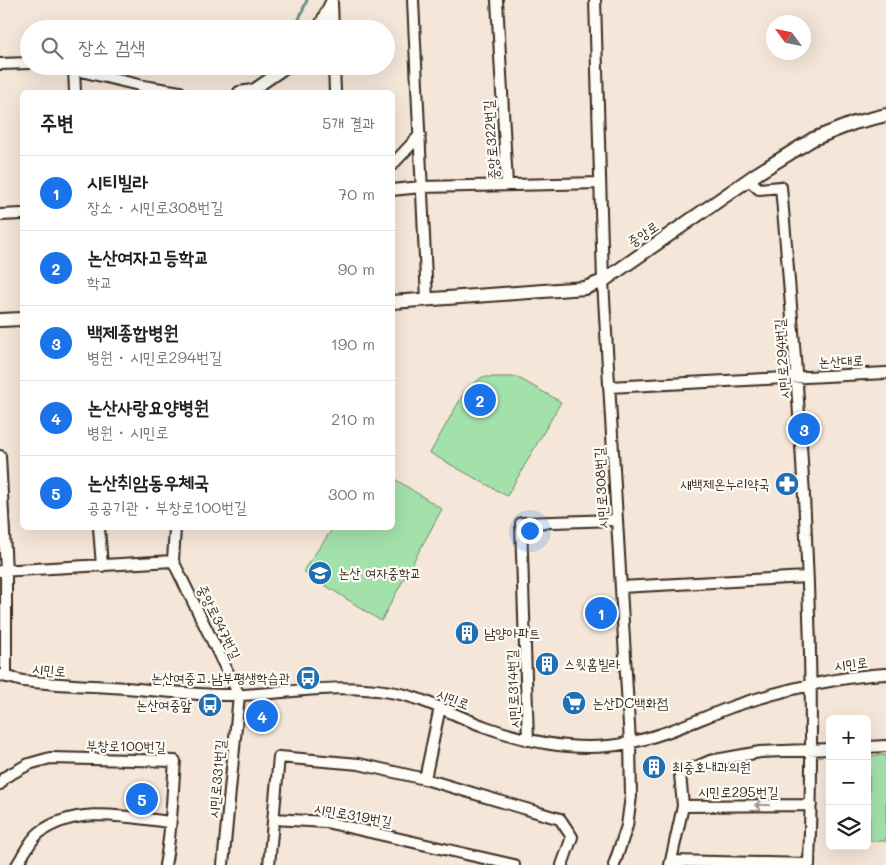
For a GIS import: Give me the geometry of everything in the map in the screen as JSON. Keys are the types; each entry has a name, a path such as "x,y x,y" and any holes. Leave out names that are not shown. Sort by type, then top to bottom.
{"street":[{"path":"322,20 332,0"},
{"path":"332,0 333,20"},
{"path":"413,0 427,300"},
{"name":"중앙로322번길","path":"497,0 507,185 600,183"},
{"path":"595,0 603,281"},
{"path":"0,64 20,63"},
{"path":"74,75 75,90"},
{"path":"96,75 163,90"},
{"path":"254,90 275,75"},
{"path":"334,75 335,90"},
{"name":"중앙로","path":"395,302 585,288 603,281 748,180 814,139 854,123 886,115"},
{"path":"395,162 420,135"},
{"name":"시민로294번길","path":"748,180 759,189 781,187 798,376 812,685"},
{"path":"395,190 421,187 507,185"},
{"path":"0,215 20,215"},
{"name":"시민로308번길","path":"603,281 630,742 630,796 627,826 614,865"},
{"path":"0,320 20,319"},
{"name":"논산대로","path":"798,376 886,373"},
{"path":"609,387 798,376"},
{"path":"0,456 3,676"},
{"name":"시민로314번길","path":"528,740 521,523 617,520"},
{"path":"100,530 102,566"},
{"name":"중앙로347번길","path":"175,530 174,562 239,695"},
{"path":"3,571 174,562"},
{"path":"621,587 807,577"},
{"name":"시민로","path":"3,676 58,685 182,694 239,695 318,688 391,692 440,707 484,726 528,740 583,747 630,742 736,706 812,685 833,680 886,674"},
{"path":"683,806 671,863 809,864 812,685"},
{"name":"시민로331번길","path":"223,865 239,695"},
{"path":"425,779 440,707"},
{"path":"871,747 886,746"},
{"name":"시민로295번길","path":"811,805 683,806 680,774 710,761 760,752 826,749"},
{"path":"269,865 279,757 359,764 425,779 560,819 572,837 562,865"},
{"name":"부창로100번길","path":"0,784 5,777 29,764 50,758 176,761 170,822"},
{"path":"17,865 38,834 68,819 98,814 170,822 170,840 165,865"},
{"name":"시민로319번길","path":"274,819 326,822 514,865"}],"green space":[{"path":"482,377 517,377 561,402 507,496 430,453 465,391"},
{"path":"395,479 442,509 381,621 303,571 332,530 395,530"},
{"path":"886,755 886,841 871,841 871,756"}],"waterway":[{"path":"299,20 307,0"}],"place":[{"name":"논산여자고등학교","path":"480,400"},
{"name":"백제종합병원","path":"804,429"},
{"name":"새백제온누리약국","path":"787,484"},
{"name":"논산 여자중학교","path":"320,573"},
{"name":"시티빌라","path":"601,613"},
{"name":"남양아파트","path":"467,633"},
{"name":"스윗홈빌라","path":"547,664"},
{"name":"논산여중고.남부평생학습관","path":"308,678"},
{"name":"논산DC백화점","path":"574,703"},
{"name":"논산여중앞","path":"210,705"},
{"name":"논산사랑요양병원","path":"262,716"},
{"name":"최중호내과의원","path":"654,767"},
{"name":"논산취암동우체국","path":"142,799"}]}
